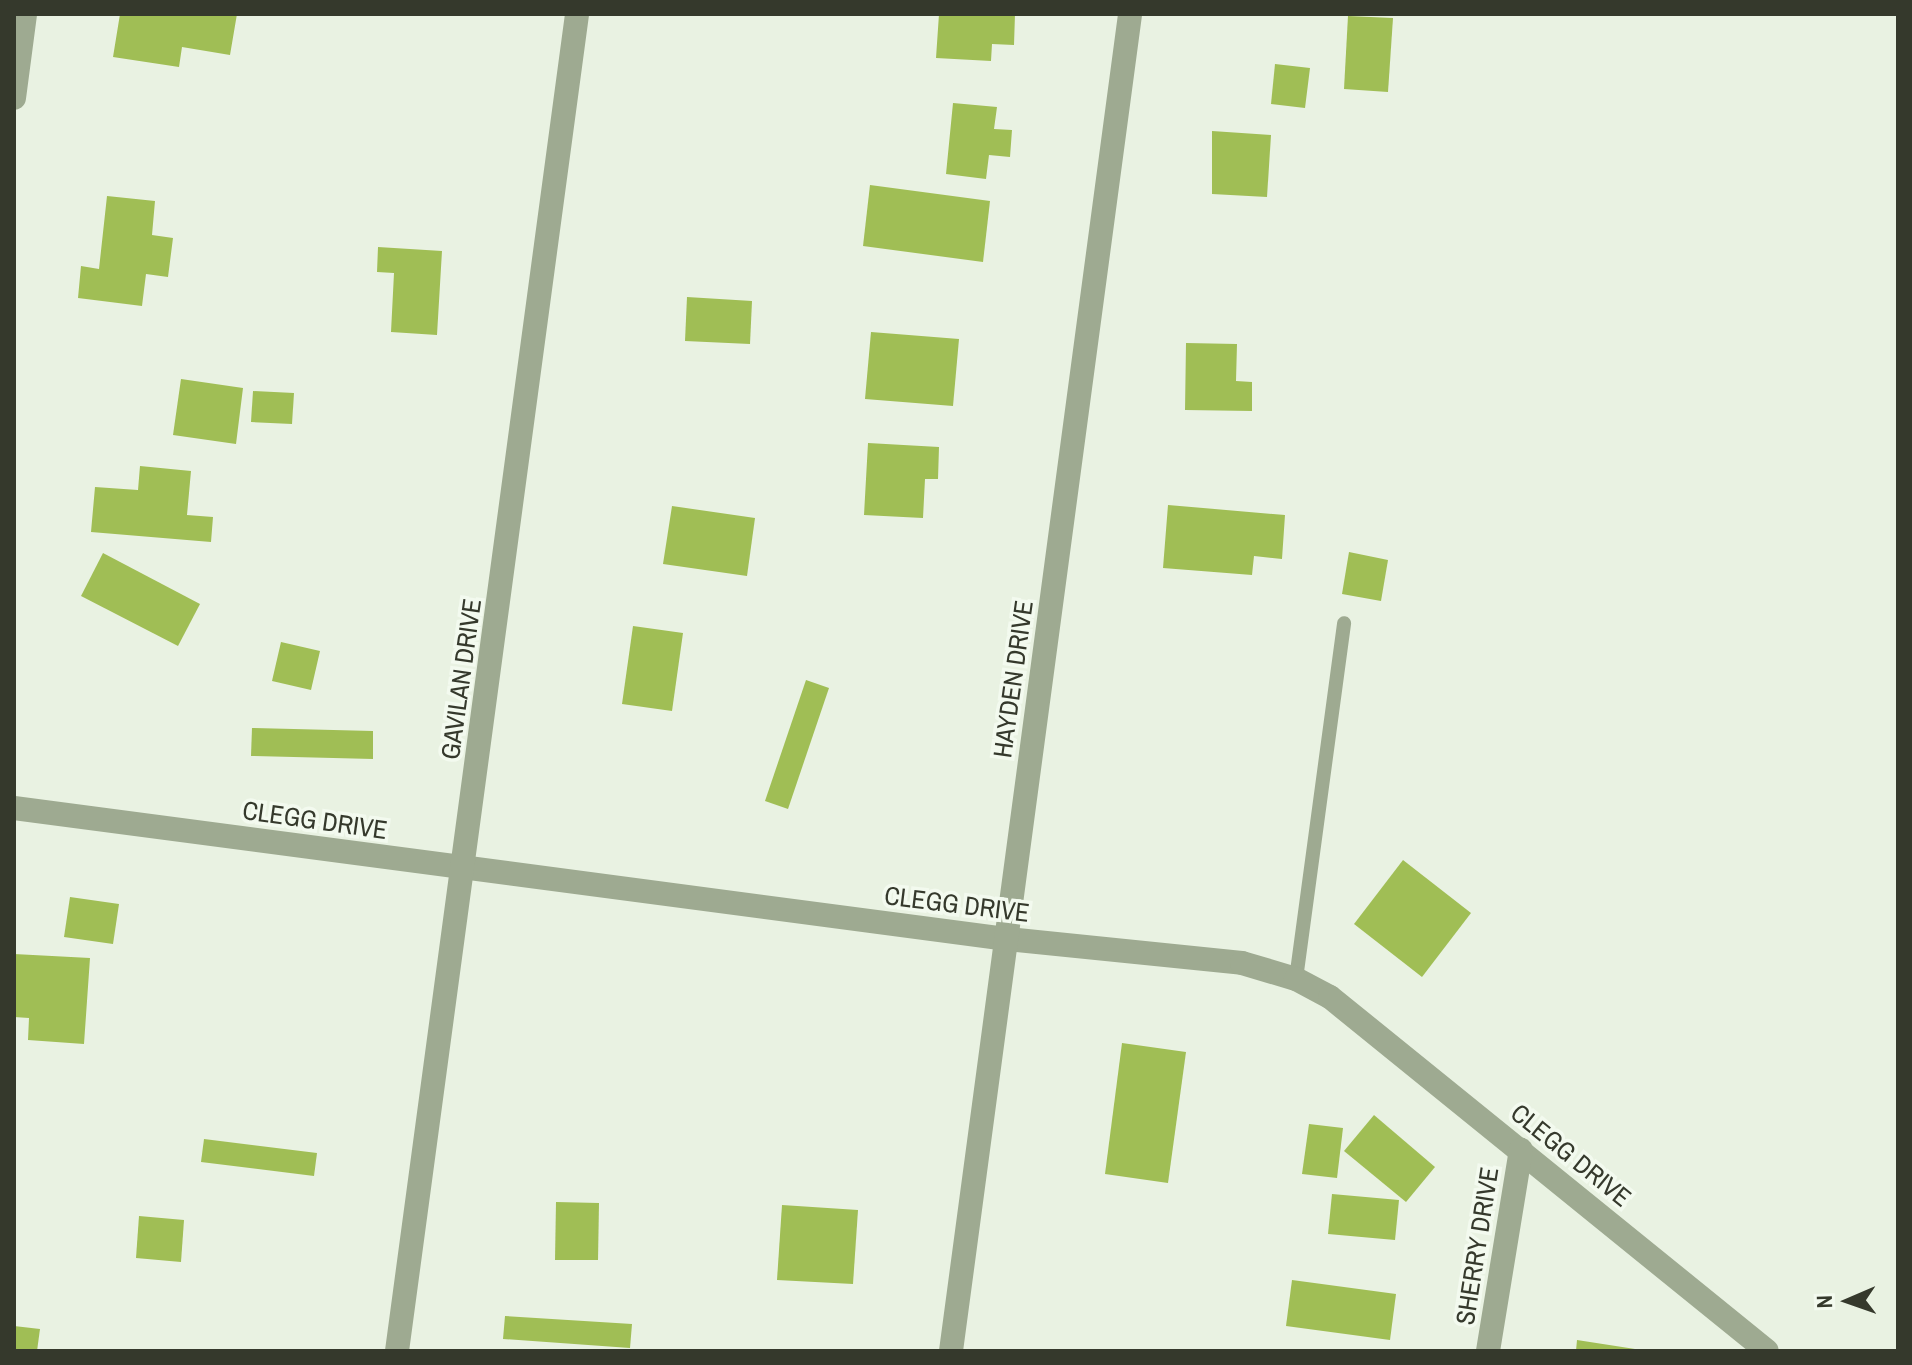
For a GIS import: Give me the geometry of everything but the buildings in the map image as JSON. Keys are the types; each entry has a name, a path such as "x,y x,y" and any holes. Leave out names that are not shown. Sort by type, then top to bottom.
{"street":[{"path":"14,98 25,14"},
{"name":"GAVILAN DRIVE","path":"397,1351 577,14"},
{"name":"HAYDEN DRIVE","path":"951,1351 1130,14"},
{"name":"CLEGG DRIVE","path":"14,808 1007,939 1242,963 1296,979 1330,997 1767,1351"},
{"name":"SHERRY DRIVE","path":"1488,1351 1521,1150"}],"lane":[{"path":"1296,979 1344,623"}]}
